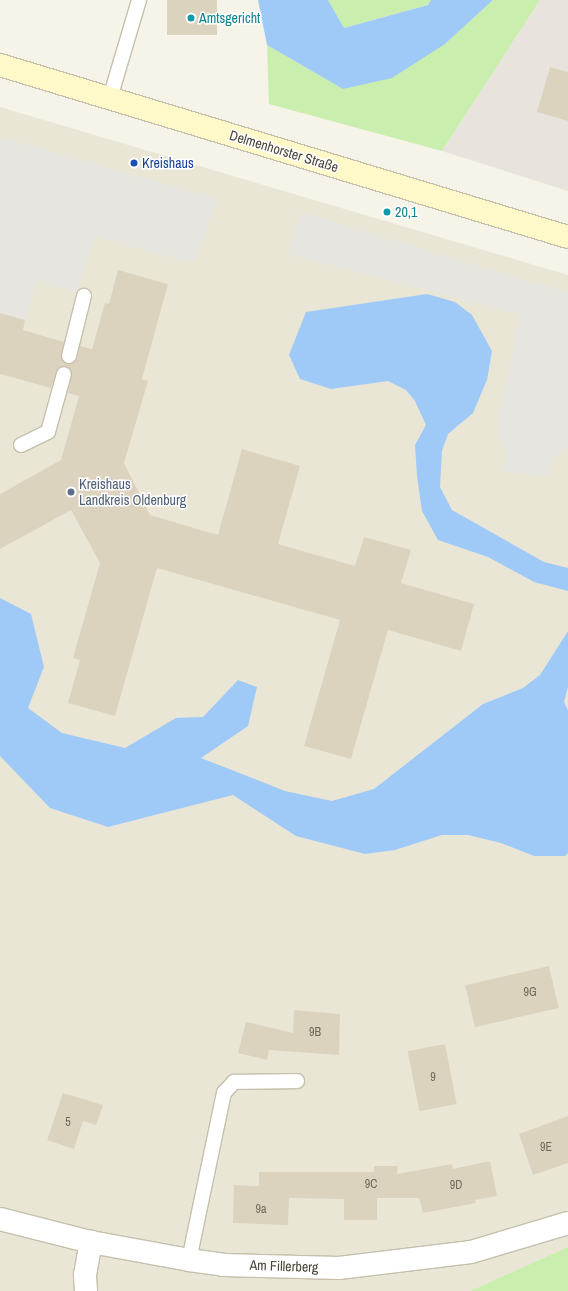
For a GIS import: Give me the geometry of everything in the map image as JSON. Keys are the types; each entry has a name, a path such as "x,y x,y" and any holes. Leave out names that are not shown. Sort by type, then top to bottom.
{"main road":[{"name":"Delmenhorster Straße","path":"0,65 568,237"}],"street":[{"name":"Am Fillerberg","path":"0,1219 91,1242 189,1260 223,1264 340,1268 471,1252 568,1223"},
{"path":"86,1291 85,1275 91,1242"}],"lane":[{"path":"110,98 140,0"},
{"path":"69,356 84,296"},
{"path":"21,445 48,432 64,374"},
{"path":"189,1260 224,1093 234,1082 297,1081"}],"shaded area":[{"path":"540,0 568,0 568,191 442,151"},
{"path":"0,107 568,275 568,1247 470,1291 0,1291"},
{"path":"0,137 218,199 193,263 95,236 77,292 36,281 25,320 0,313"},
{"path":"301,212 568,293 568,447 553,457 548,477 503,472 506,453 497,425 520,315 288,254"}],"green space":[{"path":"328,0 431,0 428,5 344,28"},
{"path":"493,0 540,0 442,151 269,104 267,45 343,89 445,44"},
{"path":"568,1247 568,1291 470,1291"}],"water":[{"path":"258,0 328,0 344,28 428,5 431,0 493,0 445,44 392,78 343,89 267,45"},
{"path":"427,294 455,302 472,315 492,351 487,380 473,413 448,434 442,451 440,487 452,510 544,562 568,568 568,591 534,582 488,557 438,540 422,511 417,476 415,445 426,425 415,401 406,390 388,381 331,389 300,379 289,355 306,312"},
{"path":"0,598 31,614 44,667 28,708 62,733 125,748 176,718 203,717 238,680 257,687 248,726 201,758 285,791 332,801 374,789 483,704 523,688 540,675 568,631 568,687 564,702 568,710 568,853 565,856 534,856 501,843 468,835 442,835 395,850 365,854 296,836 233,795 108,827 50,808 0,756"}],"building":[{"name":"Amtsgericht","path":"167,0 217,0 217,35 167,35"},
{"path":"550,67 568,72 568,121 537,112"},
{"name":"Kreishaus Landkreis Oldenburg","path":"118,270 168,284 142,379 148,381 124,463 150,515 218,535 242,449 300,466 278,544 355,566 364,537 411,550 401,583 474,604 461,651 388,630 351,759 304,746 340,620 157,568 115,716 68,703 80,660 73,658 100,563 71,510 0,549 0,494 61,460 79,396 68,393 72,372 67,366 58,368 51,388 0,374 0,313 25,320 23,330 64,342 61,359 72,364 77,358 80,346 92,349 105,303 109,304"},
{"path":"549,966 559,1008 475,1027 465,985"},
{"path":"294,1010 340,1014 339,1055 269,1050 267,1060 238,1053 246,1022 293,1033"},
{"path":"445,1044 457,1104 419,1111 408,1051"},
{"path":"63,1093 103,1105 96,1125 83,1121 74,1149 47,1140"},
{"path":"568,1116 568,1163 533,1175 519,1134"},
{"path":"490,1161 497,1196 475,1200 476,1203 423,1213 419,1198 377,1198 377,1220 344,1220 344,1199 289,1198 288,1225 233,1223 234,1185 259,1186 259,1172 374,1172 374,1166 398,1166 397,1174 452,1164 453,1169"}],"place":[{"name":"Amtsgericht","path":"191,18"},
{"name":"Kreishaus","path":"134,163"},
{"name":"20,1","path":"387,212"},
{"name":"Kreishaus Landkreis Oldenburg","path":"71,492"}]}
